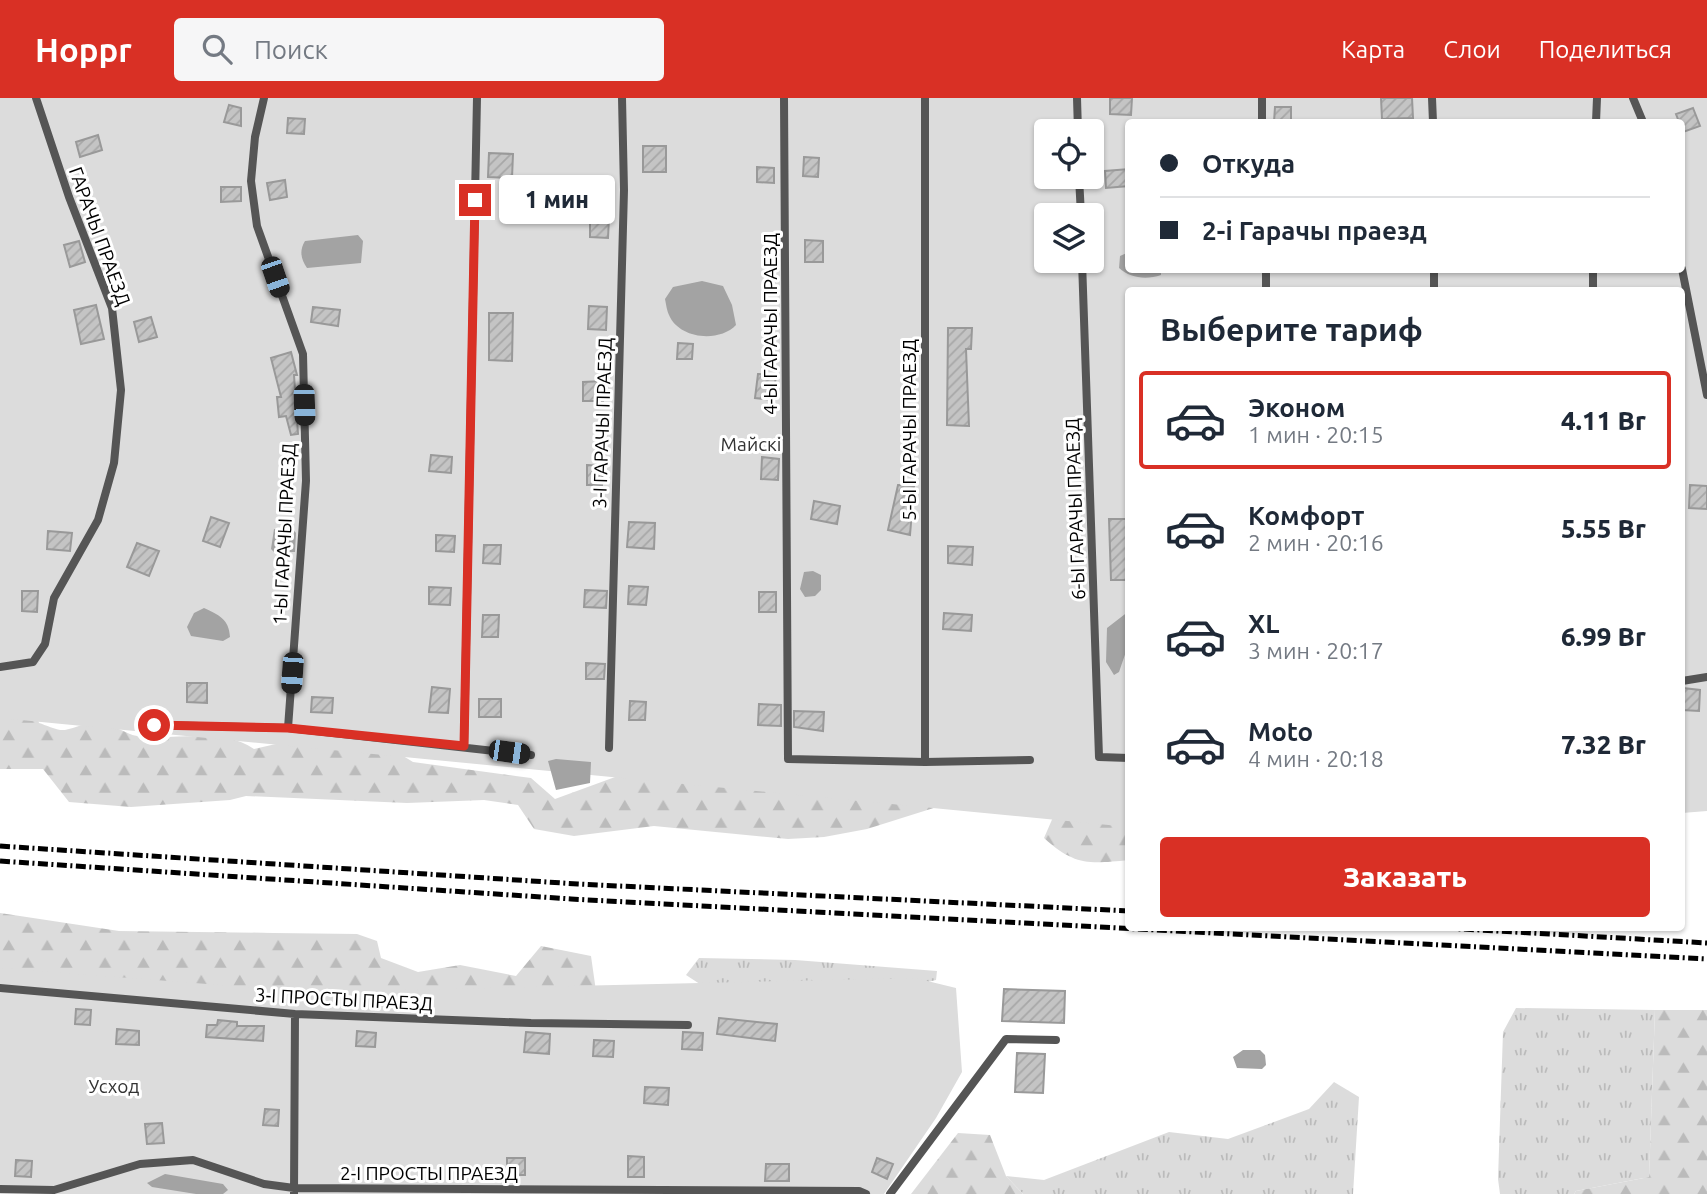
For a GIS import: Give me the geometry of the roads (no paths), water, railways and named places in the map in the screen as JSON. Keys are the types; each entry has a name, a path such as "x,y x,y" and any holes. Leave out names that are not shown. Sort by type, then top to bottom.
{"lane":[{"name":"ГАРАЧЫ ПРАЕЗД","path":"0,667 33,663 46,644 54,598 98,520 114,463 121,390 112,308 69,197 36,98"},
{"name":"1-Ы ГАРАЧЫ ПРАЕЗД","path":"264,98 255,137 251,181 257,226 303,354 306,481 288,728"},
{"path":"464,746 477,98"},
{"name":"3-І ГАРАЧЫ ПРАЕЗД","path":"609,748 624,190 622,98"},
{"name":"4-Ы ГАРАЧЫ ПРАЕЗД","path":"784,98 788,759 925,762"},
{"name":"5-Ы ГАРАЧЫ ПРАЕЗД","path":"925,98 925,762"},
{"path":"1077,98 1078,119"},
{"path":"1262,98 1262,119"},
{"path":"1432,98 1433,119"},
{"path":"1597,98 1597,119"},
{"path":"1633,98 1642,119"},
{"name":"6-Ы ГАРАЧЫ ПРАЕЗД","path":"1082,273 1099,757 1125,758"},
{"path":"1683,273 1707,395"},
{"path":"1685,681 1707,677"},
{"path":"154,725 288,728 531,755"},
{"path":"925,762 1030,760"},
{"name":"3-І ПРОСТЫ ПРАЕЗД","path":"0,988 295,1014 531,1023 688,1025"},
{"path":"294,1191 295,1014"},
{"path":"890,1194 1006,1039 1056,1041"},
{"name":"2-І ПРОСТЫ ПРАЕЗД","path":"0,1189 54,1190 140,1164 193,1160 264,1184 294,1191 859,1191 866,1194"}],"railway":[{"path":"0,846 578,884 1125,911"},
{"path":"0,861 571,899 1125,928"},
{"path":"1177,931 1707,959"},
{"path":"1497,931 1707,943"}],"park label":[{"name":"Майскі","path":"751,444"},
{"name":"Усход","path":"114,1086"}]}
